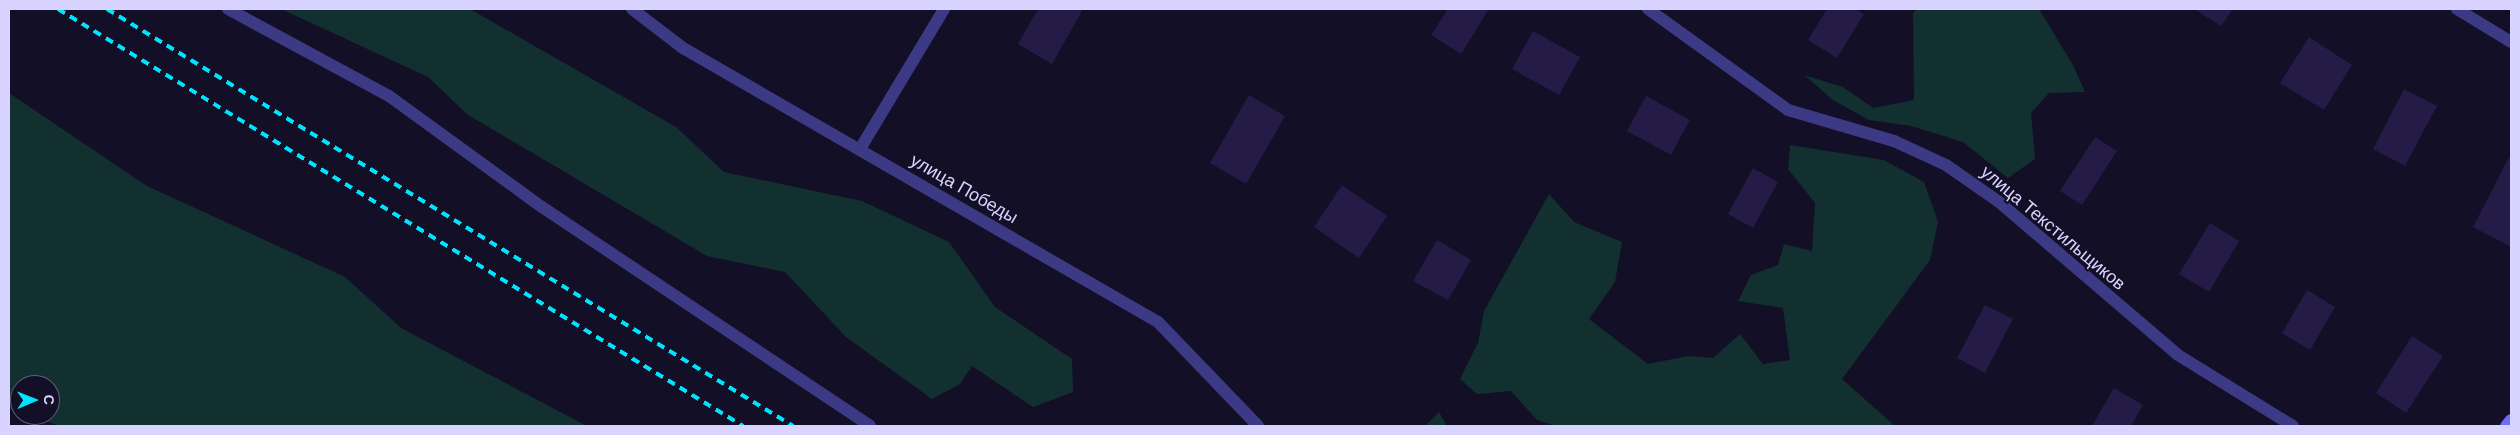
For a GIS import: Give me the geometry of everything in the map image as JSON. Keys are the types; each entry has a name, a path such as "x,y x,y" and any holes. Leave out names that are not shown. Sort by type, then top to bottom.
{"street":[{"path":"228,9 389,96 542,207 870,426"},
{"name":"улица Победы","path":"632,9 683,48 1158,322 1258,426"},
{"path":"860,149 944,9"},
{"name":"улица Текстильщиков","path":"1648,9 1788,110 1894,141 1946,165 1999,202 2178,355 2293,426"},
{"path":"2457,9 2511,42"},
{"path":"2506,426 2511,420"}],"green space":[{"path":"281,9 470,9 676,127 724,172 862,201 949,242 995,307 1072,359 1073,392 1033,407 972,366 960,384 932,399 846,337 785,272 707,256 468,115 428,77"},
{"path":"1917,9 2039,9 2073,65 2085,92 2049,93 2031,113 2035,159 2008,178 1963,142 1911,126 1869,120 1833,100 1804,75 1843,87 1873,108 1914,100 1913,13"},
{"path":"9,93 147,186 345,277 401,328 587,426 60,426 57,425 60,425 60,375 10,375 9,408"},
{"path":"1790,145 1884,160 1924,182 1938,222 1930,260 1842,379 1895,426 1556,426 1537,420 1511,391 1477,394 1460,379 1478,343 1484,311 1549,194 1574,222 1622,242 1615,282 1589,319 1648,364 1688,356 1713,358 1740,334 1763,364 1790,360 1783,308 1738,301 1751,275 1778,265 1784,244 1812,251 1815,203 1788,169"},
{"path":"1439,412 1447,426 1425,426"}],"building":[{"path":"1038,9 1083,9 1052,64 1018,44"},
{"path":"1448,9 1489,9 1461,54 1431,35"},
{"path":"1827,9 1855,9 1864,14 1837,58 1808,40"},
{"path":"2194,9 2233,9 2221,26"},
{"path":"1533,31 1580,57 1559,95 1512,69"},
{"path":"2309,37 2352,65 2324,110 2280,83"},
{"path":"2404,89 2437,106 2405,166 2373,149"},
{"path":"1249,95 1285,116 1246,184 1210,163"},
{"path":"1646,96 1690,120 1671,155 1627,131"},
{"path":"2095,137 2117,151 2082,205 2060,191"},
{"path":"2509,157 2511,158 2511,247 2473,227"},
{"path":"1753,168 1778,182 1753,228 1728,214"},
{"path":"1342,185 1387,216 1359,258 1314,227"},
{"path":"2210,223 2239,241 2209,292 2179,274"},
{"path":"1437,240 1471,260 1448,300 1413,281"},
{"path":"2307,290 2335,307 2310,350 2282,333"},
{"path":"1985,305 2013,319 1985,373 1957,358"},
{"path":"2412,336 2443,356 2406,413 2376,393"},
{"path":"2114,388 2143,405 2131,426 2092,426"}],"railway":[{"path":"58,9 743,426"},
{"path":"107,9 793,426"}]}
